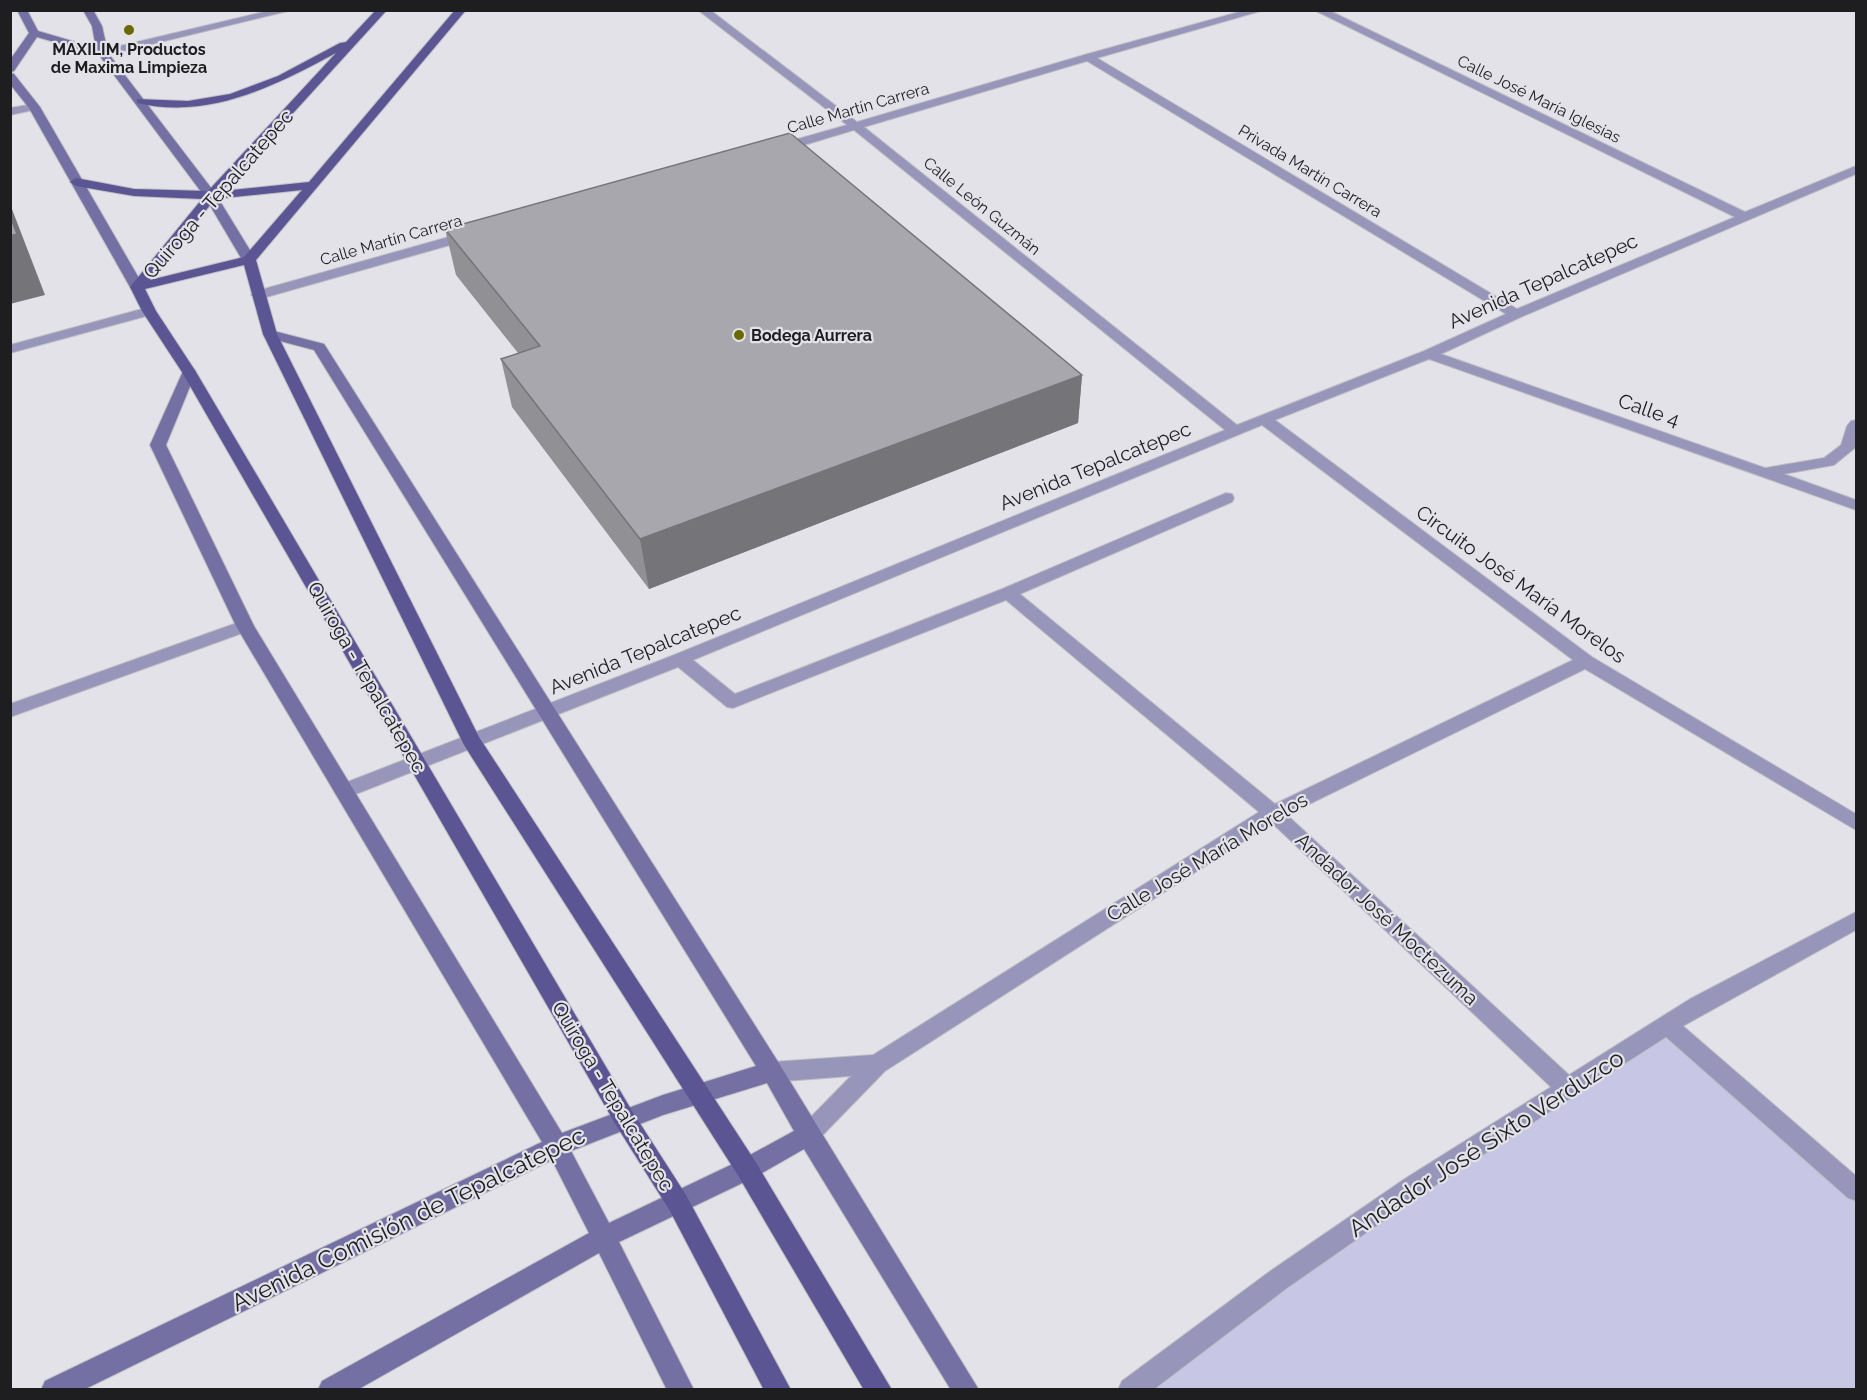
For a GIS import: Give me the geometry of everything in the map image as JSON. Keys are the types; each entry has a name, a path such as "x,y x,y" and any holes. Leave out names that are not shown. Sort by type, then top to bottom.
{"main road":[{"name":"Quiroga - Tepalcatepec","path":"382,10 211,196 137,287 189,372 624,1118 678,1203 778,1389"},
{"path":"137,287 249,260 461,10"},
{"path":"141,101 173,104 215,101 238,95 280,78 356,39"},
{"path":"76,182 107,190 211,196 271,192 312,185"},
{"path":"249,260 270,334 471,740 747,1169 879,1389"}],"street":[{"path":"22,10 34,33 103,53 287,10"},
{"path":"88,10 97,26 103,53 211,196 249,260"},
{"name":"Calle León Guzmán","path":"703,10 856,126 1236,431"},
{"name":"Calle Martín Carrera","path":"764,152 1088,57 1259,10"},
{"name":"Calle José María Iglesias","path":"1319,10 1745,217"},
{"path":"10,69 34,33"},
{"name":"Privada Martín Carrera","path":"1088,57 1516,314"},
{"path":"10,76 34,107 137,287"},
{"path":"10,112 34,107"},
{"name":"Avenida Tepalcatepec","path":"344,791 680,659 1264,418 1428,354 1516,314 1857,170"},
{"name":"Calle Martín Carrera","path":"258,295 477,233"},
{"path":"10,350 149,310"},
{"path":"270,334 319,347 772,1072 808,1135 966,1389"},
{"name":"Calle 4","path":"1428,354 1857,505"},
{"path":"189,372 158,445 245,626 557,1146 681,1389"},
{"name":"Circuito José María Morelos","path":"1264,418 1586,661 1857,823"},
{"path":"1762,472 1828,462 1848,447 1854,426 1857,424"},
{"path":"680,659 733,702 1008,593 1226,498"},
{"name":"Andador José Moctezuma","path":"1008,593 1273,813 1568,1088"},
{"path":"10,711 245,626"},
{"name":"Calle José María Morelos","path":"808,1135 877,1064 1273,813 1586,661"},
{"name":"Andador José Sixto Verduzco","path":"1131,1389 1278,1280 1414,1186 1698,1005 1857,920"},
{"path":"1668,1026 1857,1190"},
{"name":"Calle José María Morelos","path":"772,1072 877,1064"},
{"name":"Avenida Comisión de Tepalcatepec","path":"54,1389 557,1146 624,1118 697,1092 772,1072"},
{"path":"331,1389 604,1237 747,1169 808,1135"}],"shaded area":[{"path":"1668,1033 1856,1198 1856,1389 1147,1390 1418,1194"}],"building":[{"name":"Bodega Aurrera","path":"790,133 1082,375 640,539 501,359 540,346 445,229"},
{"path":"10,216 17,234 10,236"}],"place":[{"name":"MAXILIM, Productos de Maxima Limpieza","path":"129,30"},
{"name":"Bodega Aurrera","path":"739,335"}]}
